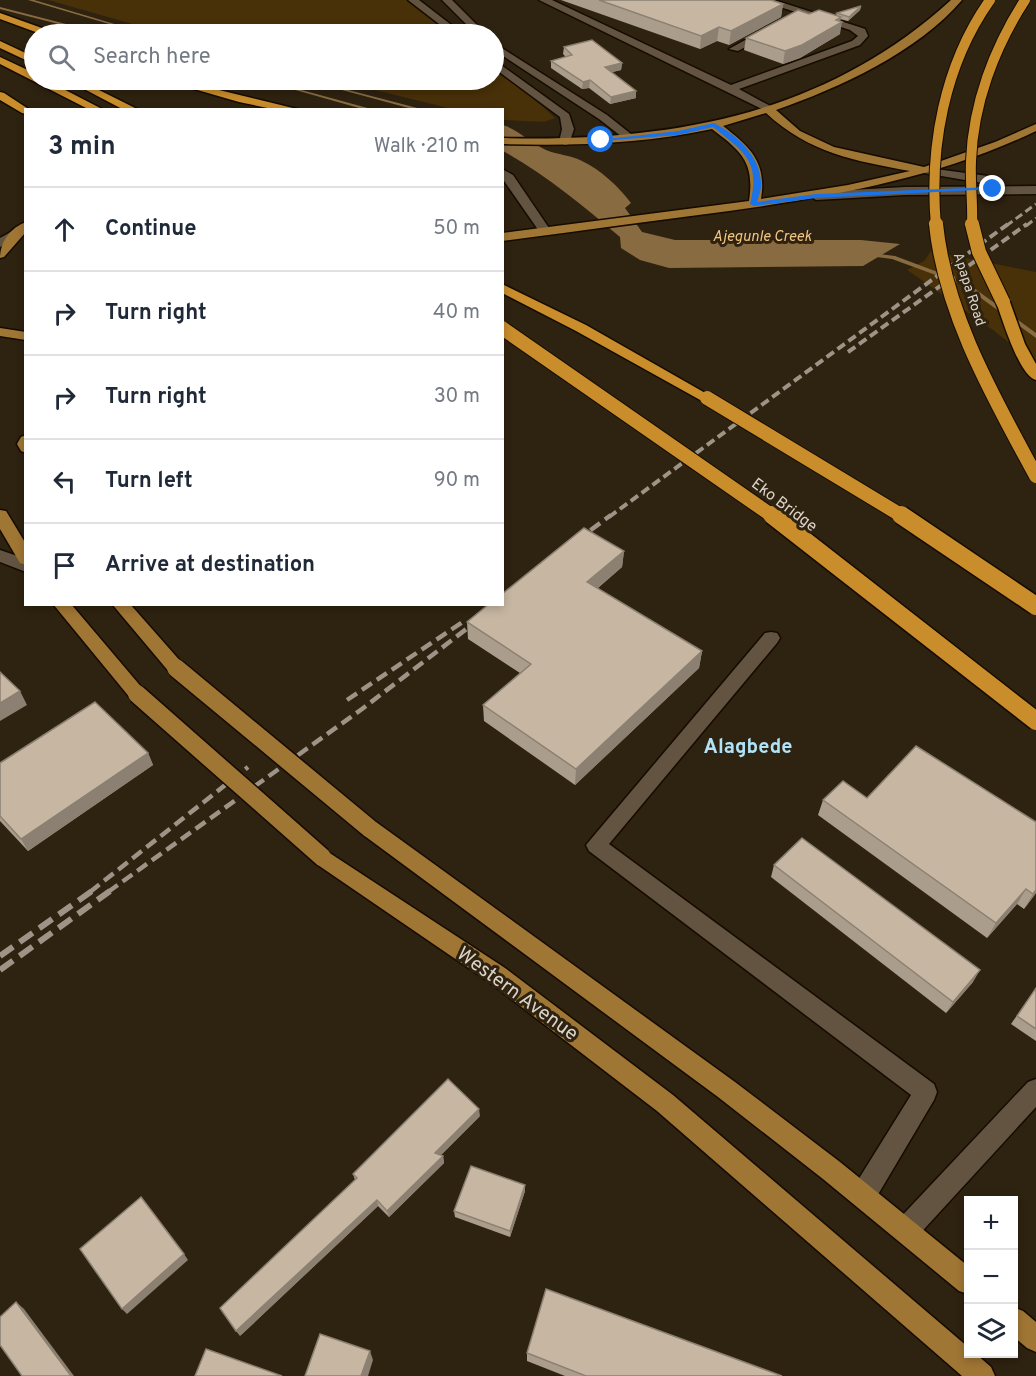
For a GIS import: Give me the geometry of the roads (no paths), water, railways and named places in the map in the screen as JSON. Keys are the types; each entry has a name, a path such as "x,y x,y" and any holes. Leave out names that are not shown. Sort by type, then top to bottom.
{"highway":[{"name":"Apapa Road","path":"990,0 960,51 948,89 937,140 935,199 942,261 961,322 1011,429 1036,476"},
{"name":"Apapa Road","path":"1025,0 999,46 976,115 971,160 974,207 972,234 1018,344 1036,376"},
{"path":"0,16 24,25"},
{"path":"0,44 24,56"},
{"path":"0,60 24,72"},
{"path":"59,90 95,108"},
{"path":"93,90 130,108"},
{"path":"205,90 285,108"},
{"path":"0,95 24,110"},
{"path":"504,289 581,328 798,450 895,510 1036,606"},
{"name":"Eko Bridge","path":"504,329 763,508 1036,721"}],"main road":[{"path":"504,141 565,142 678,133 768,109 832,83 884,56 924,28 957,0"},
{"path":"768,109 799,136 823,146 928,171"},
{"path":"714,125 744,148 754,164 758,183 754,204"},
{"path":"504,237 816,196 928,171 1003,144 1036,127"},
{"path":"0,254 21,230"},
{"path":"2,334 24,336"},
{"path":"0,515 24,557"},
{"name":"Western Avenue","path":"64,606 137,694 322,857 497,975 665,1103 982,1376"},
{"path":"122,606 176,668 369,828 432,877 690,1062 864,1194 964,1278"},
{"path":"1018,1323 1036,1339"}],"street":[{"path":"413,0 445,24"},
{"path":"447,0 471,24"},
{"path":"544,0 768,109"},
{"path":"730,89 856,43 863,36 861,31 853,28 797,15 764,0"},
{"path":"734,49 773,28"},
{"path":"504,52 603,117 630,138"},
{"path":"504,71 565,116 568,129 565,142"},
{"path":"511,76 530,71"},
{"path":"928,171 1036,189"},
{"path":"504,174 545,231"},
{"path":"816,196 938,190 1036,189"},
{"path":"0,243 21,230"},
{"path":"0,556 24,565"},
{"path":"771,638 596,845 926,1092 864,1194"},
{"path":"906,1230 1036,1090"}],"waterway":[{"name":"Ajegunle Creek","path":"30,0 112,24"},
{"path":"0,8 62,24"},
{"path":"299,90 366,108"},
{"name":"Ajegunle Creek","path":"346,90 415,108"},
{"name":"Ajegunle Creek","path":"871,255 893,257 965,284 1036,336"}],"railway":[{"path":"1006,226 1036,204"},
{"path":"1026,226 1036,218"},
{"path":"609,517 1008,224"},
{"path":"848,352 1027,224"},
{"path":"576,541 611,515"},
{"path":"108,892 362,709 496,606"},
{"path":"347,700 464,621"},
{"path":"90,892 248,767"},
{"path":"0,956 92,891"},
{"path":"0,970 110,891"}],"district":[{"name":"Alagbede","path":"748,746"}]}
